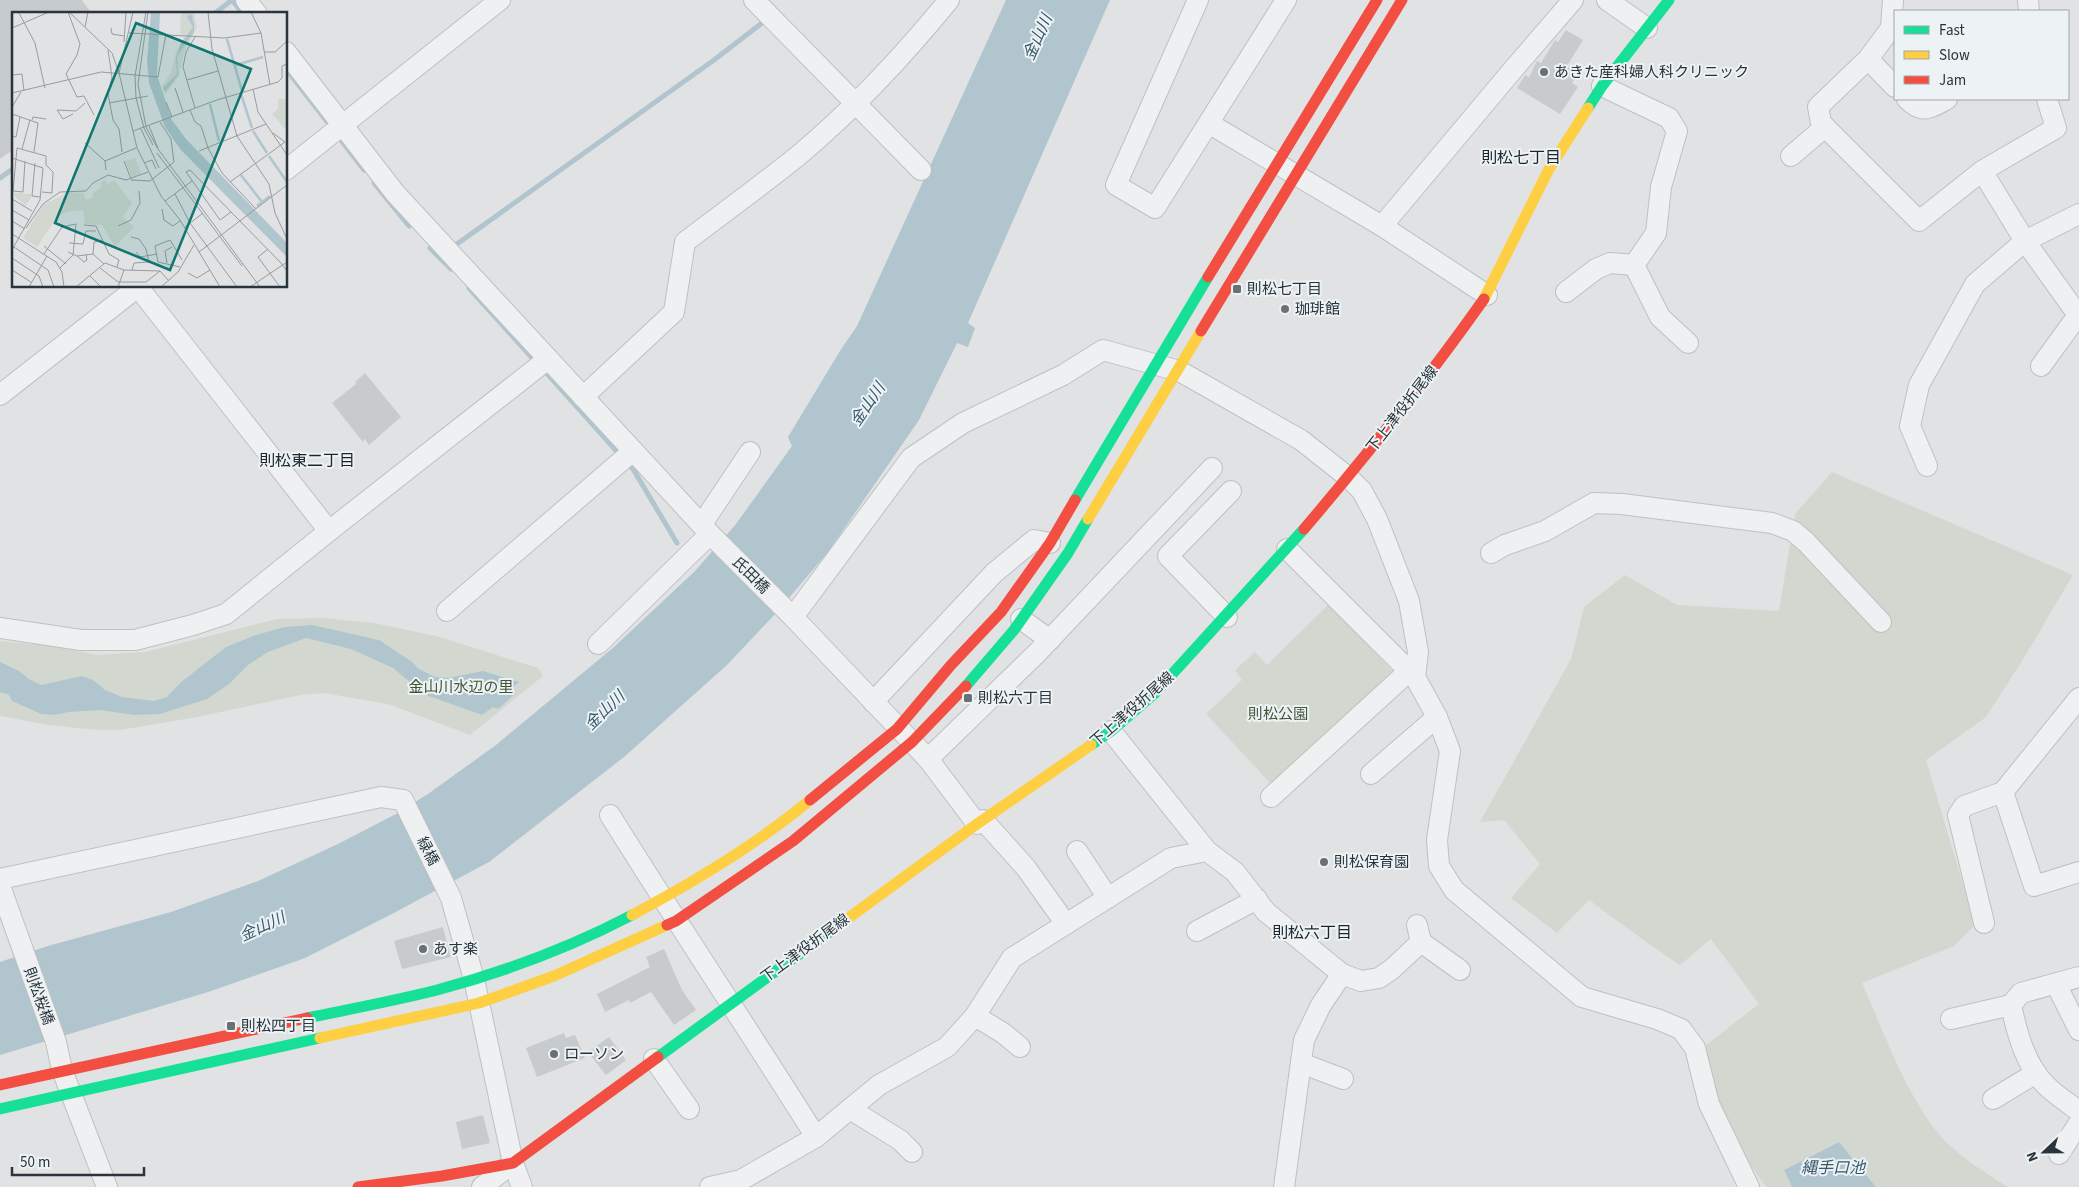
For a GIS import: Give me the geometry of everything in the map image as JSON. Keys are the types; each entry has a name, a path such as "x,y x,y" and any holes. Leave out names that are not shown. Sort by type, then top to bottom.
{"street":[{"path":"246,0 255,12"},
{"path":"288,168 500,0"},
{"path":"754,0 921,170"},
{"path":"583,397 674,312 684,242 800,155 855,103 918,38 950,0"},
{"path":"1198,0 1116,185 1155,208 1210,124 1286,0"},
{"path":"0,1085 436,990 474,979 545,954 616,923 662,899 785,821 897,729 951,665 1002,612 1050,543 1276,164 1377,0"},
{"path":"0,1109 479,1003 554,976 676,921 793,841 912,742 965,687 1021,619 1068,553 1179,371 1295,174 1402,0"},
{"path":"1382,226 1574,0"},
{"path":"1606,0 1647,28"},
{"name":"下上津役折尾線","path":"358,1187 442,1176 514,1163 731,1002 980,822 1111,731 1155,693 1227,617 1287,549 1348,477 1453,343 1487,295 1549,169 1602,86 1668,0"},
{"path":"1893,0 1891,28 1868,59 1818,107 1821,123 1919,221 1982,171 2056,128 2048,100"},
{"name":"氏田橋","path":"288,55 395,193 709,532 928,759 980,822 1026,868 1066,924"},
{"path":"1868,59 1894,86"},
{"path":"1602,86 1668,118 1677,131 1661,188 1656,233 1634,265"},
{"path":"1908,100 1914,107 1929,109 1945,100"},
{"path":"1210,124 1382,226 1487,295"},
{"path":"1791,156 1825,127"},
{"path":"1982,171 2025,241 2078,315 2041,366"},
{"path":"1927,466 1910,426 1919,385 1975,284 2025,241 2079,214"},
{"path":"1566,292 1596,269 1610,263 1634,265"},
{"path":"1634,265 1660,317 1688,343"},
{"path":"0,395 138,288"},
{"path":"140,288 329,531"},
{"path":"791,615 911,458 963,423 1063,375 1103,350 1179,371 1301,440 1348,477 1362,491 1377,519 1409,601 1418,652 1412,674 1271,797"},
{"path":"0,628 81,640 135,640 193,625 226,614 548,359"},
{"path":"446,611 633,451"},
{"path":"598,644 709,532 750,452"},
{"path":"928,759 1050,640 1212,468"},
{"path":"1227,617 1168,556 1231,491"},
{"path":"1491,553 1505,545 1545,531 1594,503 1631,505 1772,523 1793,531 1806,542 1881,622"},
{"path":"873,702 994,573 1034,540 1050,543"},
{"path":"1287,549 1412,674 1437,717 1450,752 1437,840 1439,866 1454,890 1582,997 1657,1019 1680,1029 1695,1048 1709,1104 1749,1187"},
{"path":"1021,619 1050,640"},
{"path":"2074,704 2079,728"},
{"path":"1984,923 1958,815 1964,806 2002,792 2074,704"},
{"path":"1371,774 1437,717"},
{"path":"1111,731 1207,851 1235,872 1266,912 1342,974 1361,981 1378,978 1392,969 1419,934 1460,970"},
{"path":"2002,792 2034,886 2079,872"},
{"name":"緑橋","path":"0,879 381,797 403,800 451,898 474,979 514,1163 522,1187"},
{"path":"610,815 676,921 731,1002 816,1137"},
{"path":"1077,851 1108,898"},
{"path":"710,1187 741,1180 816,1137 879,1085 947,1047 975,1016 1012,958 1171,858 1207,851"},
{"name":"則松桜橋","path":"0,886 56,1042 62,1070 107,1187"},
{"path":"1198,930 1256,899"},
{"path":"1284,1187 1304,1040 1321,1005 1342,974"},
{"path":"1951,1019 2011,1005 2020,993 2079,977"},
{"path":"2056,984 2079,1030"},
{"path":"2011,1005 2018,1038 2036,1073 2054,1093 2079,1111"},
{"path":"975,1016 1003,1033 1020,1047"},
{"path":"654,1059 689,1109"},
{"path":"1301,1063 1343,1079"},
{"path":"1993,1099 2036,1073"},
{"path":"850,1109 900,1140 912,1152"},
{"path":"2059,1154 2079,1123"},
{"path":"482,1187 514,1163"}],"green space":[{"path":"1832,472 2073,575 1986,717 1926,760 1975,925 1954,946 1862,983 1902,1073 1920,1108 1931,1124 1957,1152 2008,1187 1876,1187 1839,1142 1784,1170 1792,1187 1766,1187 1749,1163 1718,1101 1705,1046 1759,1004 1711,939 1680,965 1589,900 1557,933 1511,898 1540,864 1504,820 1480,822 1571,659 1584,607 1625,575 1677,605 1779,611 1795,514"},
{"name":"則松公園","path":"1329,604 1394,673 1273,786 1206,714 1242,680 1235,670 1255,652 1267,665"},
{"name":"金山川水辺の里","path":"322,618 374,623 436,636 538,668 543,676 470,735 388,704 324,693 300,695 197,717 120,730 98,730 48,725 0,716 0,641 55,646 96,655 145,652 277,619"}],"water":[{"name":"金山川","path":"1006,0 1110,0 968,323 975,328 968,347 957,343 919,420 828,552 777,612 727,665 624,757 489,862 305,958 208,992 0,1055 0,962 48,946 171,912 258,881 338,844 396,814 428,794 496,745 614,647 695,571 736,524 792,446 788,437 857,326"},
{"path":"312,625 379,640 412,662 419,669 435,677 448,678 483,671 519,682 510,690 516,693 498,709 493,707 482,715 426,695 393,668 351,649 306,638 268,652 248,665 229,684 207,699 160,714 134,715 101,710 68,712 54,715 41,714 12,701 9,695 0,692 0,662 41,685 82,676 93,680 105,690 122,697 154,701 167,697 180,683 226,647 256,635 285,627"},
{"name":"縄手口池","path":"1839,1142 1876,1187 1792,1187 1784,1170"}],"building":[{"path":"0,0 82,0 91,12 12,12 12,150 0,159"},
{"name":"あきた産科婦人科クリニック","path":"1566,30 1583,40 1567,66 1578,75 1572,83 1578,87 1560,114 1517,88 1525,75 1529,77 1537,61 1541,63 1555,40 1558,42"},
{"path":"365,373 401,417 369,445 365,439 363,442 332,403 356,384 355,382"},
{"name":"あす楽","path":"443,927 451,957 402,969 394,941"},
{"path":"664,949 682,990 696,1010 674,1025 651,992 630,1003 629,1000 605,1012 597,994 650,967 646,957"},
{"path":"564,1033 566,1038 575,1035 585,1058 537,1077 526,1048"},
{"path":"609,1037 626,1060 606,1075 588,1052"},
{"path":"483,1115 490,1143 462,1149 456,1122"}],"waterway":[{"path":"232,0 241,12"},
{"path":"217,12 232,0"},
{"path":"457,244 714,60 762,23"},
{"path":"288,72 332,128"},
{"path":"337,135 364,170"},
{"path":"0,178 12,169"},
{"path":"374,183 409,226"},
{"path":"430,248 451,269"},
{"path":"469,288 534,360"},
{"path":"543,369 621,456"},
{"path":"627,463 633,469 677,543"}],"traffic: fast":[{"path":"1588,108 1602,86 1669,0"},
{"path":"1075,500 1208,277"},
{"path":"966,686 1014,630 1068,553 1088,519"},
{"path":"1091,745 1111,731 1155,693 1304,529"},
{"path":"307,1018 421,994 462,983 537,958 585,938 632,915"},
{"path":"658,1057 832,930"},
{"path":"0,1109 320,1038"}],"traffic: slow":[{"path":"1484,299 1549,169 1588,108"},
{"path":"1088,519 1201,331"},
{"path":"832,930 977,824 1091,745"},
{"path":"632,915 724,862 789,817 810,800"},
{"path":"320,1038 479,1003 554,976 667,925"}],"traffic: jam":[{"path":"1208,277 1377,0"},
{"path":"1201,331 1402,0"},
{"path":"1304,529 1397,416 1484,299"},
{"path":"810,800 897,729 951,665 1001,612 1050,543 1075,500"},
{"path":"667,925 676,921 793,841 912,742 966,686"},
{"path":"0,1085 307,1018"},
{"path":"358,1187 442,1176 513,1163 658,1057"}],"place":[{"name":"あきた産科婦人科クリニック","path":"1544,72"},
{"name":"則松七丁目","path":"1237,289"},
{"name":"珈琲館","path":"1285,309"},
{"name":"則松六丁目","path":"968,698"},
{"name":"則松保育園","path":"1324,862"},
{"name":"あす楽","path":"423,949"},
{"name":"則松四丁目","path":"231,1026"},
{"name":"ローソン","path":"554,1054"}],"district":[{"name":"則松七丁目","path":"1521,157"},
{"name":"則松東二丁目","path":"307,460"},
{"name":"則松六丁目","path":"1312,932"}]}
